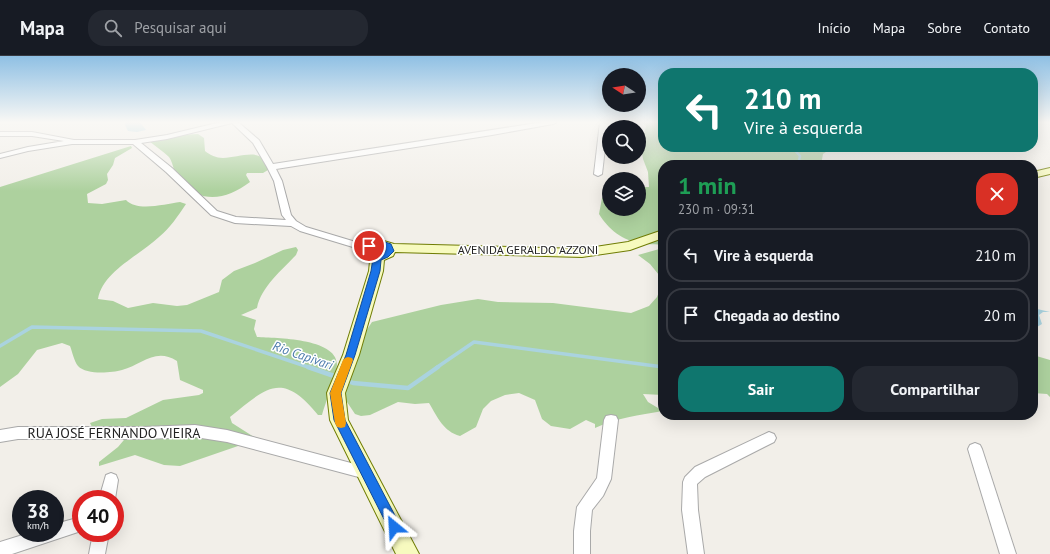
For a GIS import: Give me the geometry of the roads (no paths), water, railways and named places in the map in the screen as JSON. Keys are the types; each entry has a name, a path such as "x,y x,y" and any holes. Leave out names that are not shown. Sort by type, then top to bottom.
{"street":[{"path":"0,156 52,145"},
{"path":"139,145 169,170 206,207 214,212 242,221 294,223"},
{"path":"258,145 278,181 287,215 294,223 303,229 371,253 376,271 350,355 336,393 339,420 408,554"},
{"path":"271,167 413,145"},
{"path":"598,174 601,145"},
{"path":"1038,174 1050,171"},
{"name":"AVENIDA GERALDO AZZONI","path":"371,253 386,256 390,248 582,253 630,246 658,236"},
{"path":"582,554 582,531 585,507 598,491 604,479 611,420"},
{"name":"RUA JOSÉ FERNANDO VIEIRA","path":"0,436 18,433 143,433 195,431 227,436 366,473"},
{"path":"696,554 690,510 690,482 700,472 768,438"},
{"path":"975,449 1008,554"},
{"path":"109,490 111,480"},
{"path":"0,550 25,542"},
{"path":"97,554 99,542"}],"water":[{"path":"1038,309 1050,312 1043,312 1039,315 1042,324 1038,326"}],"waterway":[{"name":"Rio Capivari","path":"796,152 800,156 799,160"},
{"name":"Rio Capivari","path":"0,346 32,327 201,331 311,368"},
{"name":"Rio Capivari","path":"436,368 474,342 658,366"},
{"name":"Rio Capivari","path":"308,367 337,377"},
{"name":"Rio Capivari","path":"345,380 353,383 408,388 438,367"}]}
